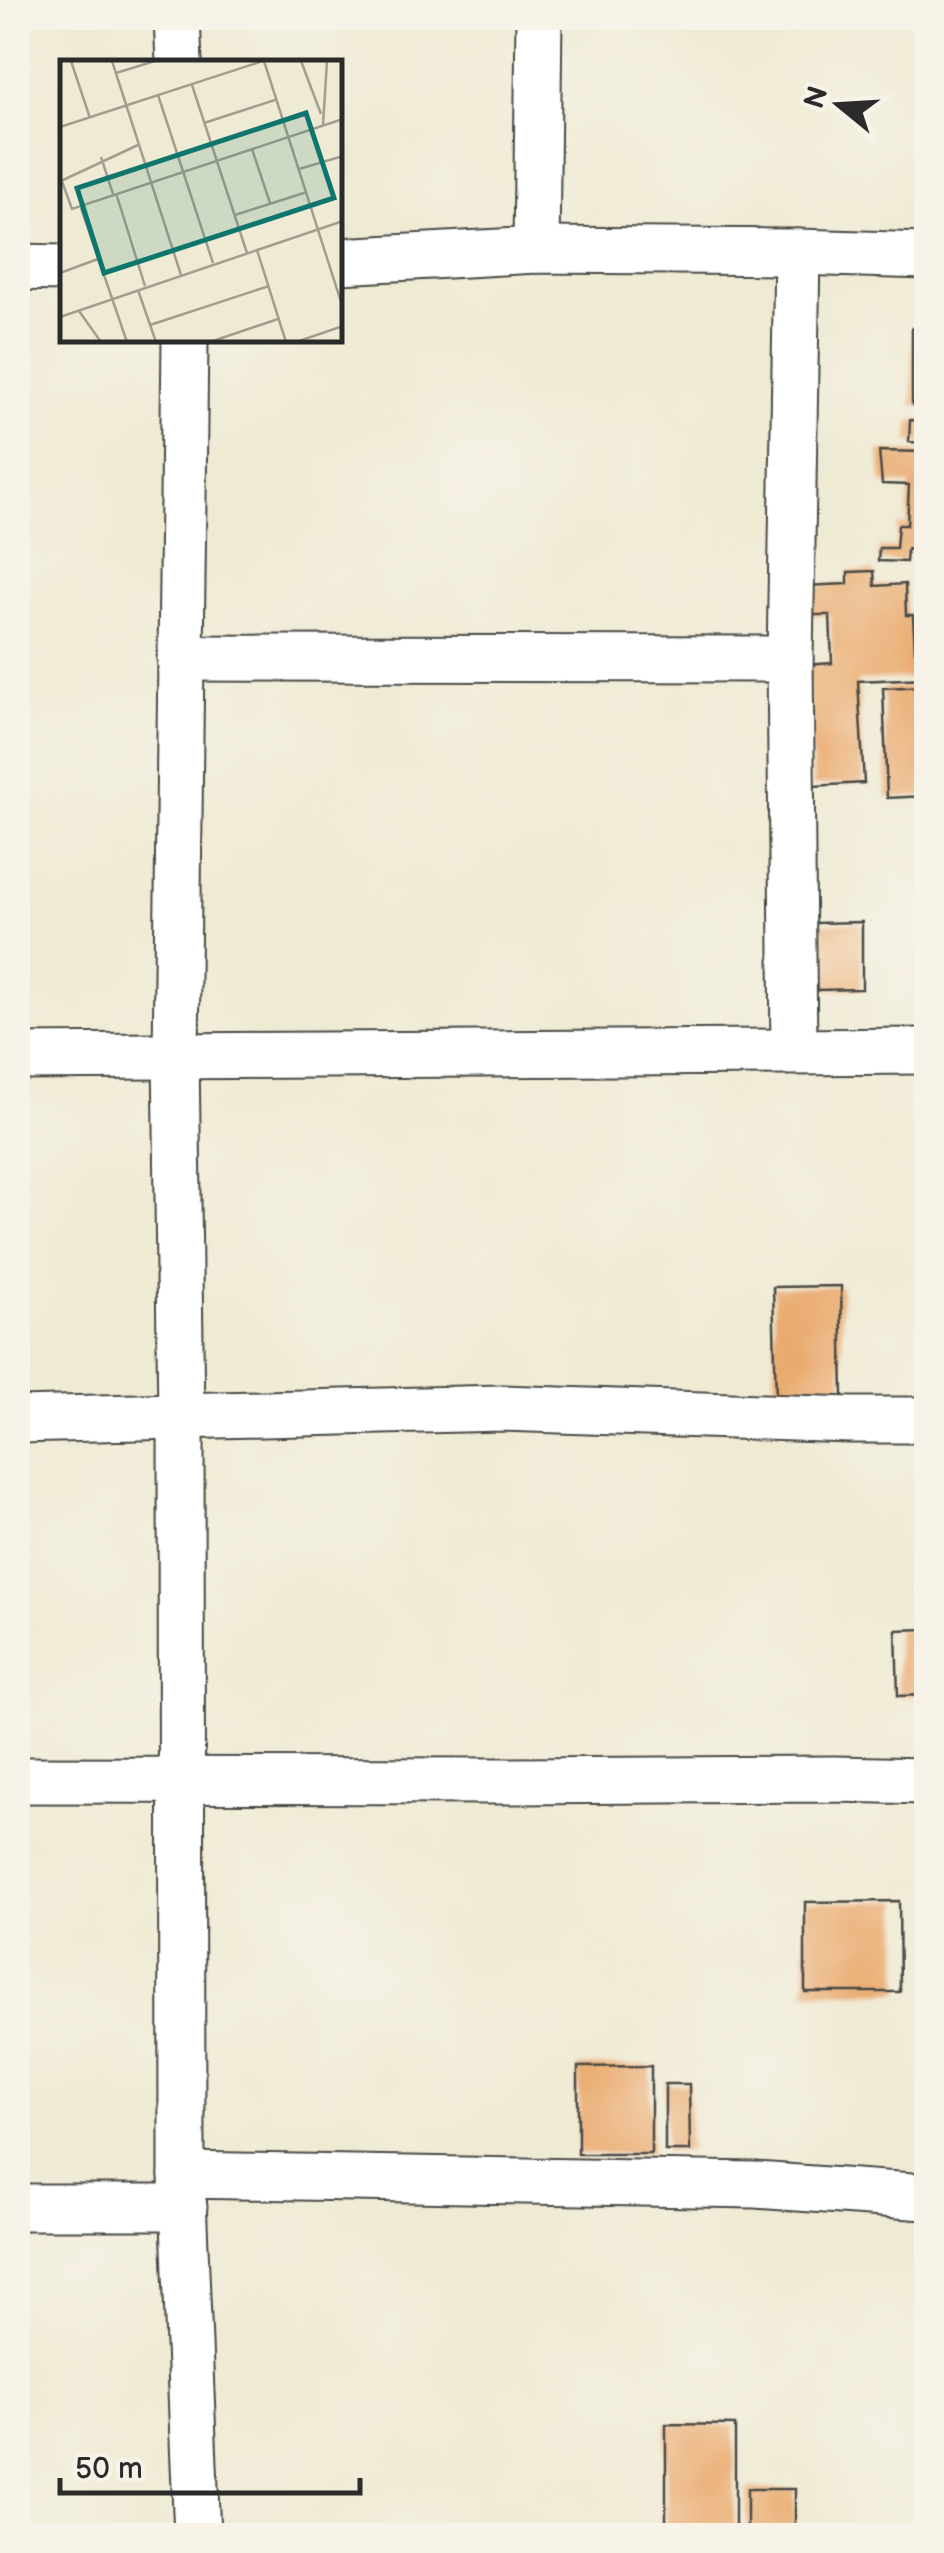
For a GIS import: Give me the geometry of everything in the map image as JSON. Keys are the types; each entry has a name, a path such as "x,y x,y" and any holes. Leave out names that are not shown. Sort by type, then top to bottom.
{"street":[{"path":"177,18 178,60"},
{"path":"536,250 539,18"},
{"path":"342,260 536,250 926,256"},
{"path":"794,1051 790,659 797,252"},
{"path":"18,267 60,268"},
{"path":"185,342 176,1055 183,2191 197,2536"},
{"path":"180,658 790,659"},
{"path":"18,1056 926,1051"},
{"path":"18,1420 502,1408 926,1420"},
{"path":"18,1780 926,1781"},
{"path":"18,2206 183,2191 756,2185 926,2196"}],"building":[{"path":"912,328 926,328 926,405 912,405"},
{"path":"910,420 926,421 926,443 909,442"},
{"path":"879,451 926,452 926,550 907,549 906,562 878,561 879,548 896,548 898,525 907,525 909,485 882,484"},
{"path":"874,571 875,586 905,584 906,615 913,615 915,651 925,651 926,678 858,681 864,783 813,786 806,665 832,663 830,615 804,615 803,586 848,584 848,572"},
{"path":"926,686 926,796 887,798 883,688"},
{"path":"862,922 862,989 816,990 815,923"},
{"path":"841,1286 843,1398 776,1399 773,1287"},
{"path":"926,1629 926,1695 898,1696 896,1630"},
{"path":"899,1901 900,1992 805,1992 805,1902"},
{"path":"651,2066 651,2154 578,2154 578,2067"},
{"path":"665,2084 689,2084 690,2151 665,2151"},
{"path":"666,2424 735,2425 735,2536 666,2536"},
{"path":"747,2489 795,2489 795,2536 747,2536"}]}
